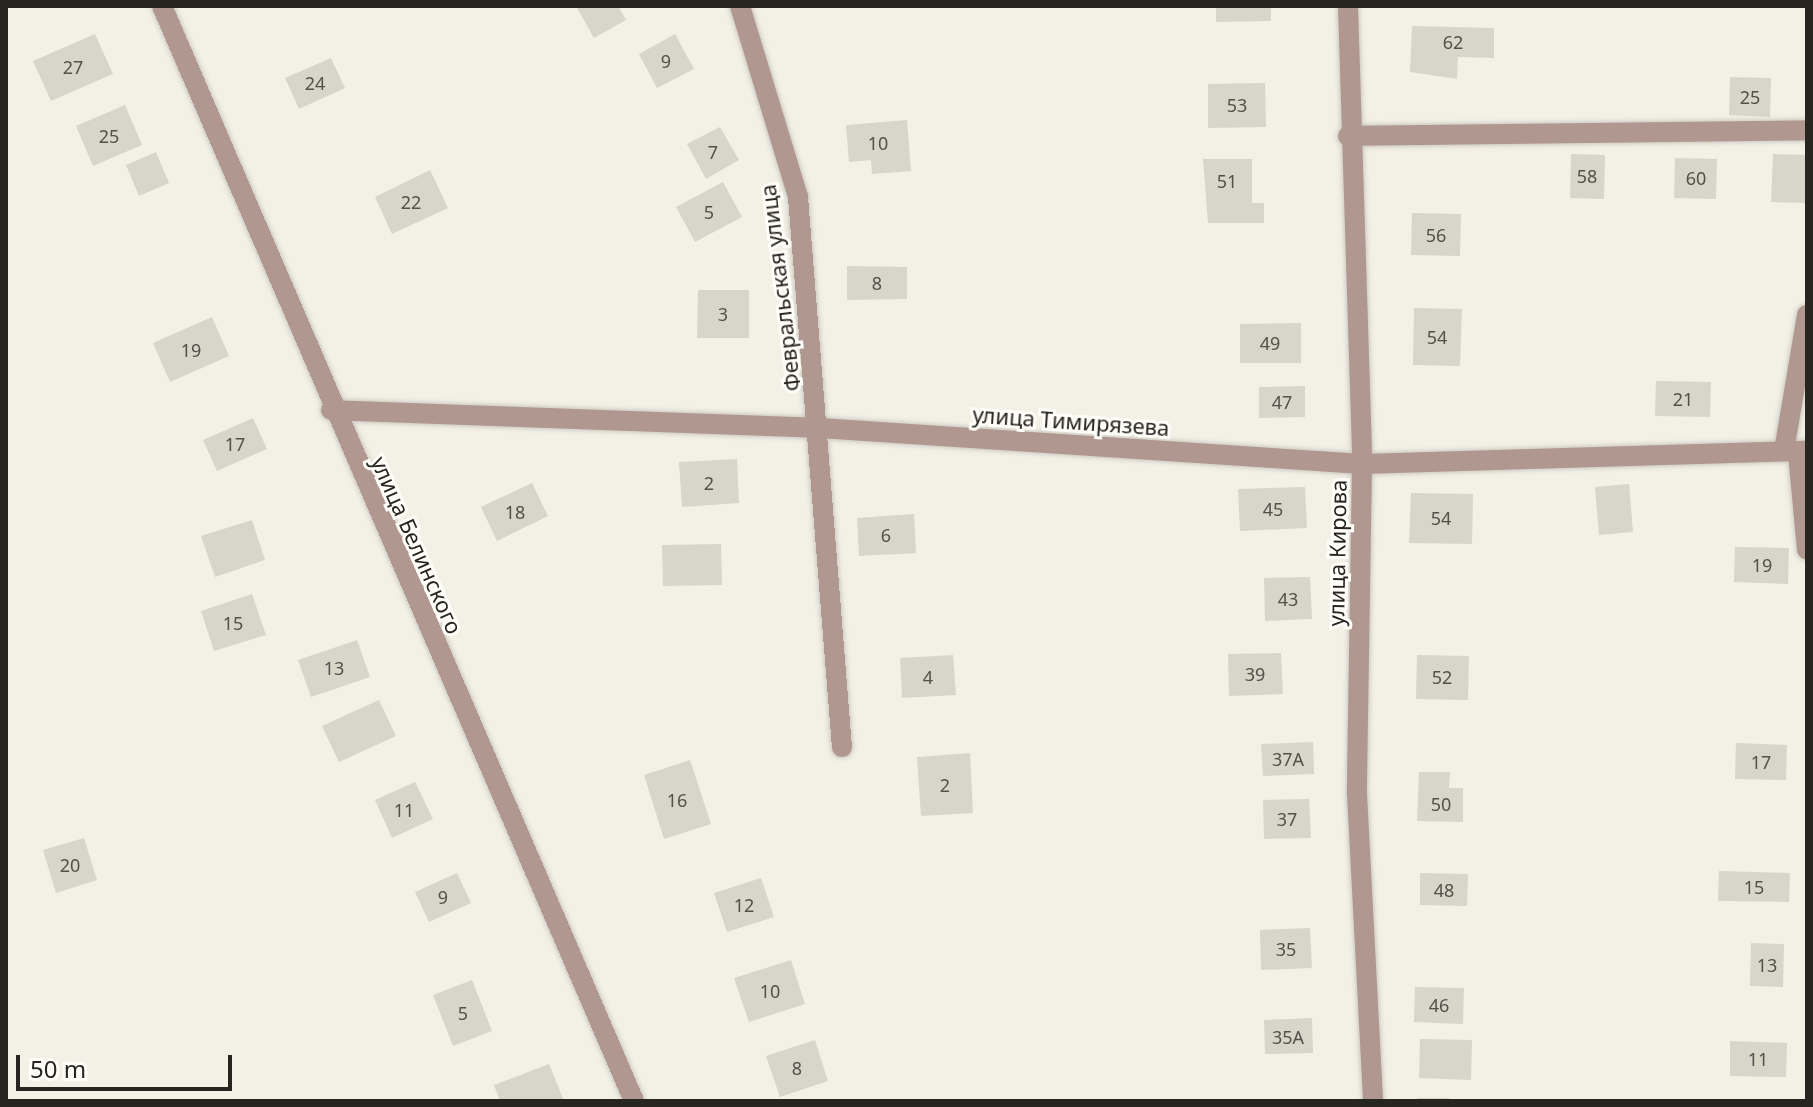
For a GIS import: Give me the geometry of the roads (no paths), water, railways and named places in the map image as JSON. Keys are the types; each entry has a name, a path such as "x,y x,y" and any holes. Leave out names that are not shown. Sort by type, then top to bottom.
{"street":[{"name":"улица Белинского","path":"162,6 331,410 634,1101"},
{"name":"Февральская улица","path":"740,6 798,197 820,428 842,747"},
{"name":"улица Кирова","path":"1348,6 1348,136 1362,464 1357,794 1373,1101"},
{"path":"1348,136 1807,130"},
{"path":"1807,315 1796,452 1807,550"},
{"name":"улица Тимирязева","path":"331,410 820,428 1362,464 1796,452"}]}
